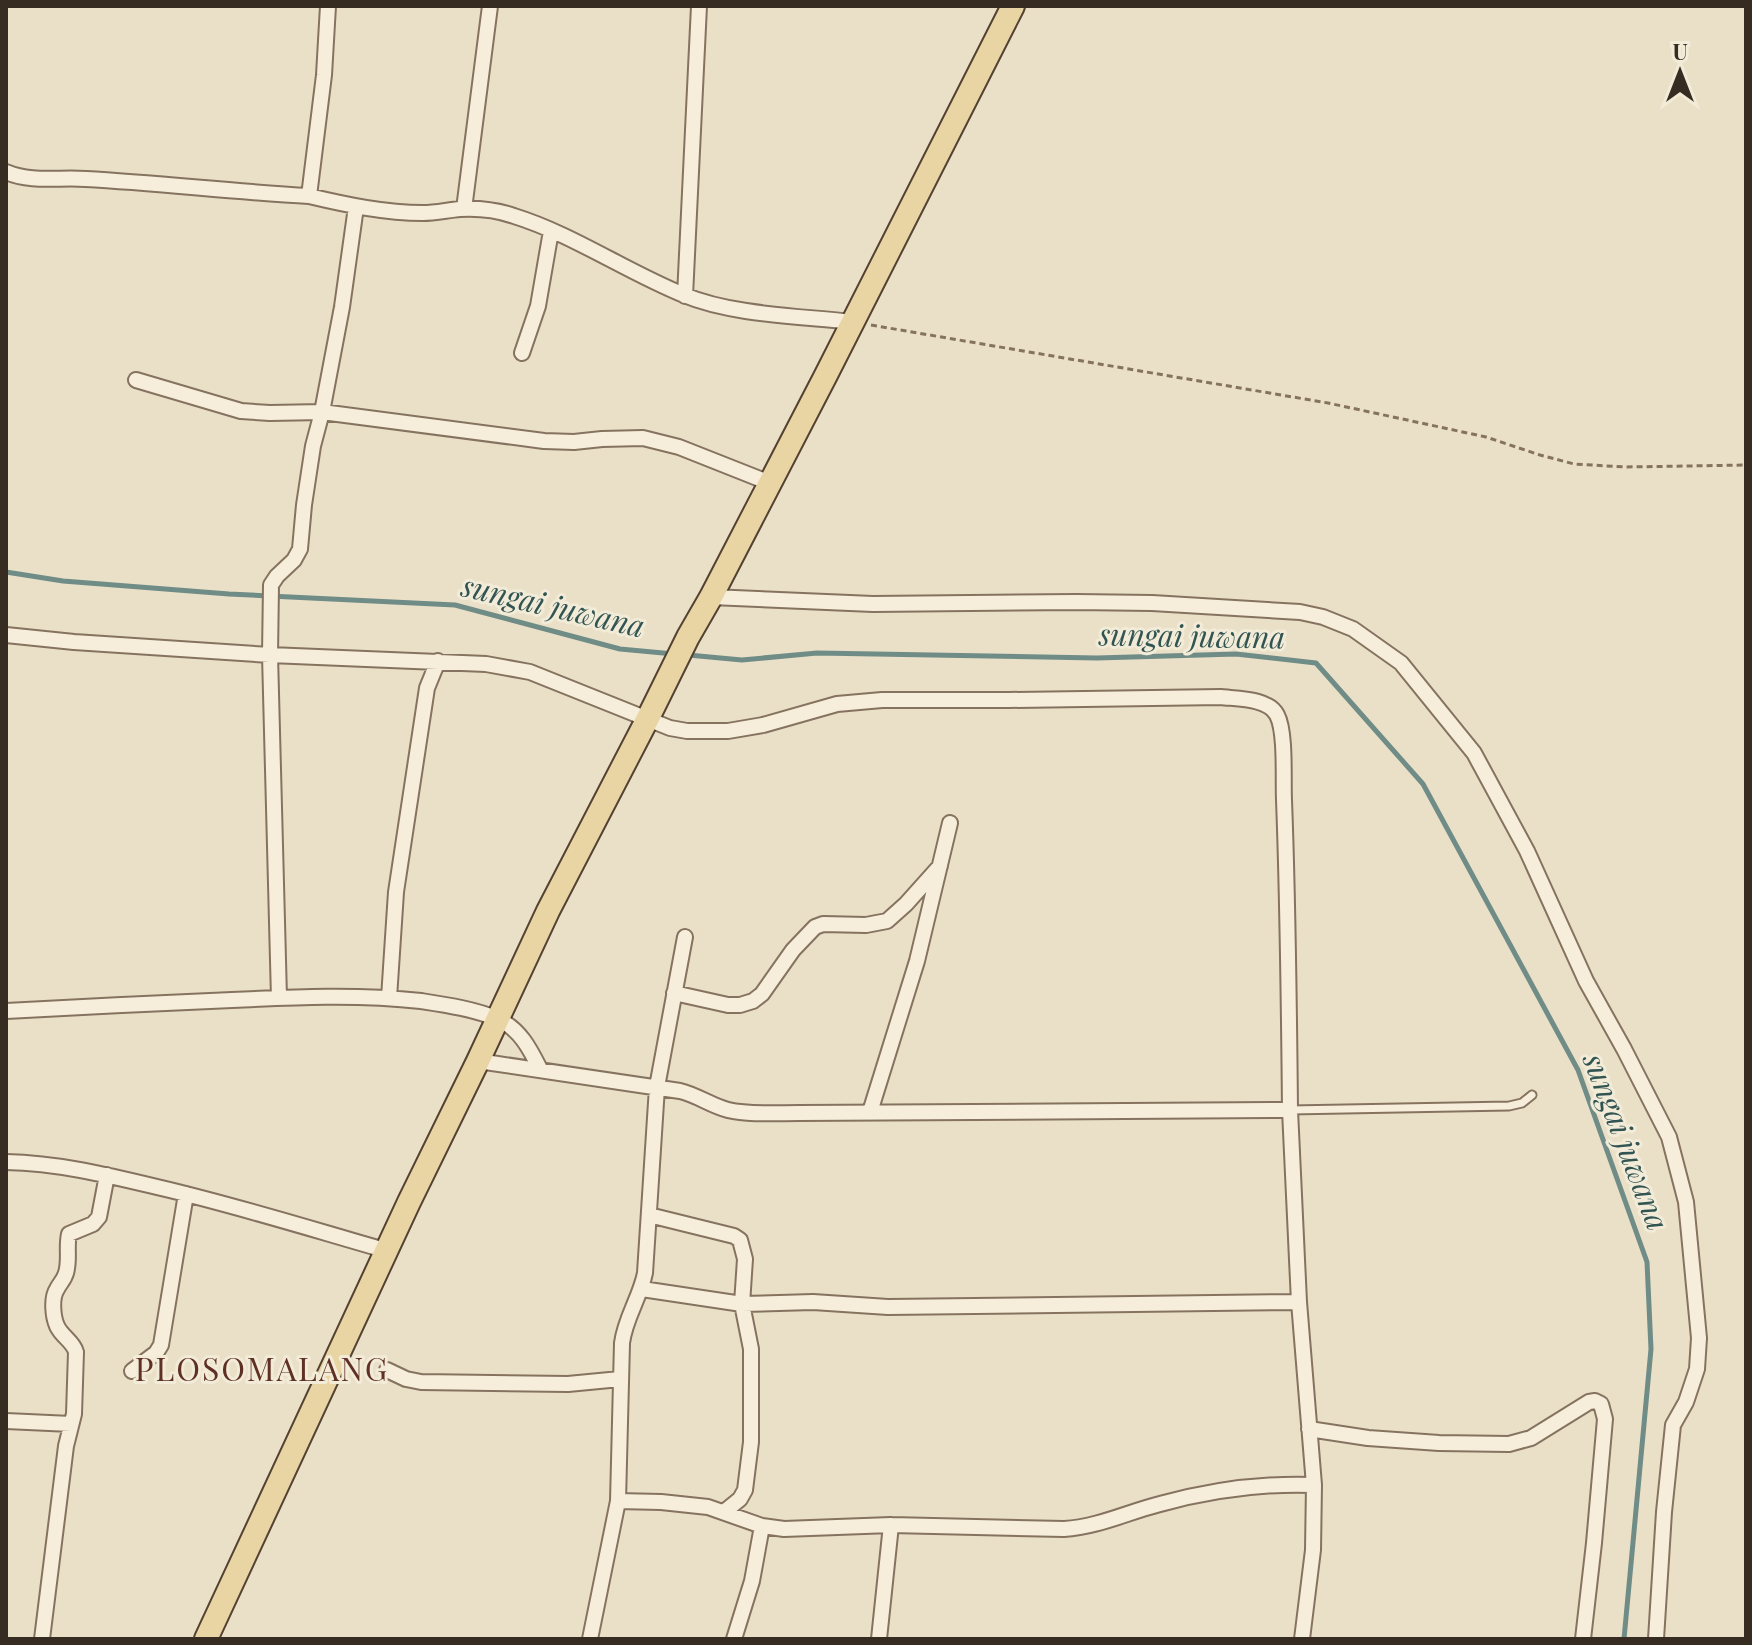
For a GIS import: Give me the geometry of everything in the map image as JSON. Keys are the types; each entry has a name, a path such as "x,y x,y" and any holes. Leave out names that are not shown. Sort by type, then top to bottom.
{"main road":[{"path":"206,1639 548,911 1013,6"}],"street":[{"path":"309,196 324,75 328,6"},
{"path":"464,209 490,6"},
{"path":"685,296 699,6"},
{"path":"6,172 35,180 83,179 309,196 356,207 424,213 488,210 513,215 551,231 685,296 715,305 852,322"},
{"path":"279,998 271,585 300,549 313,446 342,307 356,207"},
{"path":"522,353 538,306 551,231"},
{"path":"136,380 241,411 322,412 544,441 643,438 679,447 770,483"},
{"path":"711,597 873,604 1137,603 1300,612 1353,629 1401,663 1474,753 1527,851 1586,981 1669,1137 1686,1202 1699,1338 1697,1369 1686,1402 1673,1425 1656,1639"},
{"path":"6,635 270,655 486,664 530,672 670,728 704,732 763,725 837,704 882,700 1221,697 1266,705 1275,712 1282,733 1290,1110 1299,1302 1314,1485 1313,1550 1302,1639"},
{"path":"389,998 396,892 426,696 438,661"},
{"path":"870,1112 917,961 950,823"},
{"path":"674,993 728,1005 753,1001 762,994 803,937 815,927 887,921 940,866"},
{"path":"590,1639 618,1501 623,1334 642,1289 645,1273 657,1087 685,937"},
{"path":"6,1011 320,996 389,998 450,1005 497,1019 522,1037 540,1069"},
{"path":"478,1061 657,1087 696,1095 736,1111 1290,1110"},
{"path":"6,1162 71,1167 107,1175 221,1202 388,1251"},
{"path":"42,1639 66,1446 76,1397 75,1346 57,1326 54,1294 63,1282 69,1260 69,1234 93,1224 99,1217 107,1175"},
{"path":"132,1371 156,1353 161,1345 186,1194"},
{"path":"649,1215 740,1240 745,1259 742,1304 751,1349 751,1442 745,1490 740,1499 724,1512"},
{"path":"642,1289 742,1304 813,1302 888,1307 1299,1302"},
{"path":"387,1370 421,1382 568,1384 620,1379"},
{"path":"1309,1429 1368,1438 1509,1444 1531,1438 1589,1402 1601,1404 1605,1419 1583,1639"},
{"path":"6,1421 71,1424"},
{"path":"618,1501 708,1507 762,1526 784,1529 891,1525 1051,1530 1088,1527 1163,1503 1212,1493 1265,1485 1314,1485"},
{"path":"879,1639 891,1525"},
{"path":"734,1639 752,1581 762,1526"}],"lane":[{"path":"1290,1110 1509,1106 1522,1103 1532,1095"}],"path":[{"path":"852,322 1328,403 1486,437 1574,464 1625,467 1746,465"}],"waterway":[{"name":"sungai juwana","path":"6,572 63,581 229,594 455,605 620,649 674,654"},
{"name":"sungai juwana","path":"688,655 742,660 817,653 1097,658 1236,654 1316,663 1423,784 1578,1070 1647,1262 1651,1349 1624,1639"}],"district":[{"name":"PLOSOMALANG","path":"262,1370"}]}
